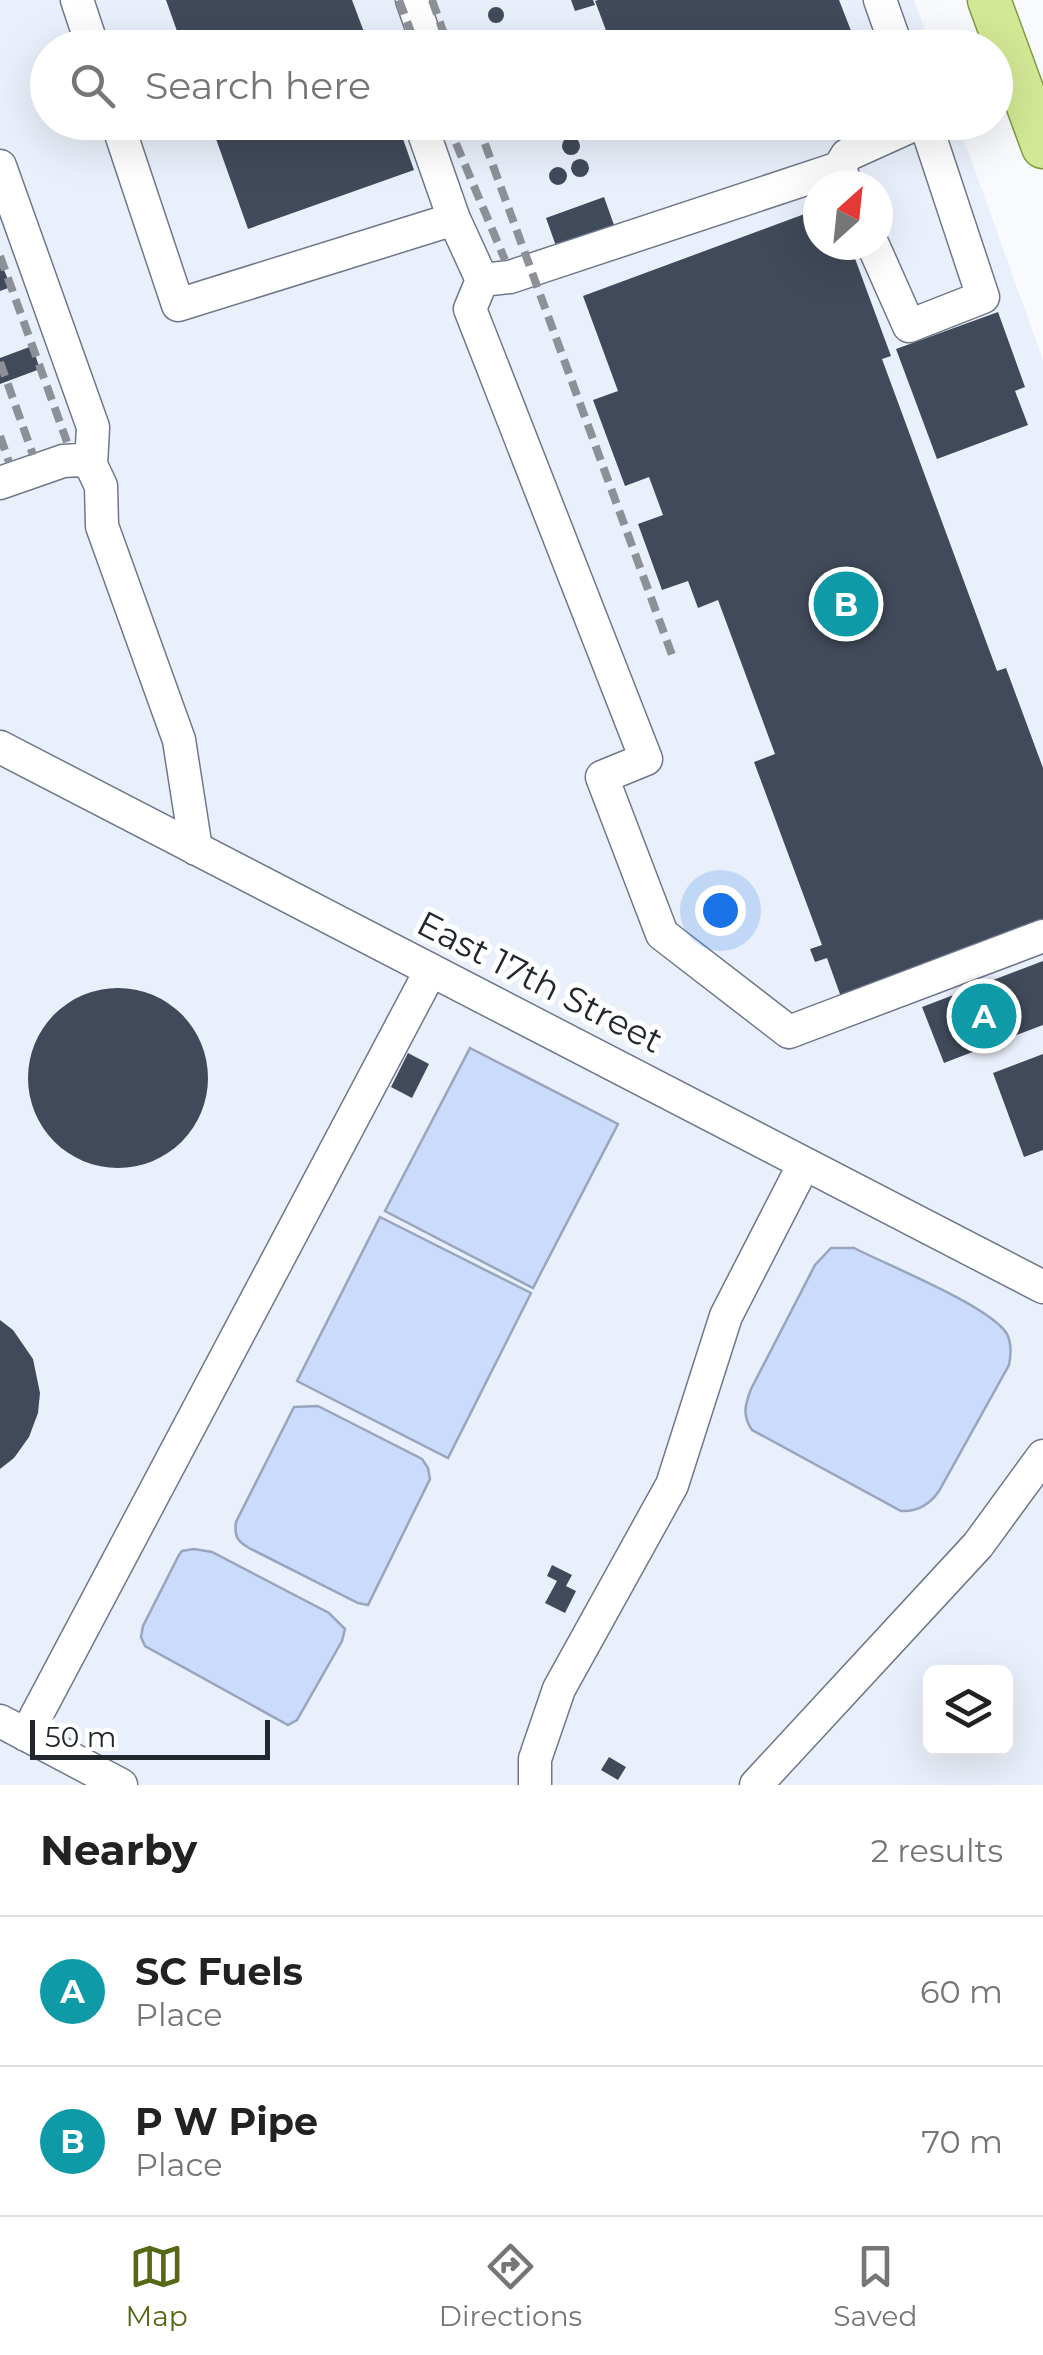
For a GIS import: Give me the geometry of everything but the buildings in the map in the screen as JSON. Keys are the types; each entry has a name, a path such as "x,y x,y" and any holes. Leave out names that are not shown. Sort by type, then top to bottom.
{"main road":[{"path":"989,0 995,30"},
{"path":"1013,101 1043,147"}],"lane":[{"path":"77,0 86,30"},
{"path":"412,0 423,30"},
{"path":"880,0 891,30"},
{"path":"124,140 178,306 454,218"},
{"path":"426,140 454,218 482,280 470,309 646,759 602,777 662,934 789,1032 1043,936"},
{"path":"844,170 846,156 882,140"},
{"path":"880,260 909,326 983,297 928,140"},
{"path":"0,166 93,428 91,466 101,486 102,526 179,740 196,849"},
{"path":"482,280 520,274 803,188"},
{"path":"0,483 64,461 80,460 91,466"},
{"name":"East 17th Street","path":"0,747 1043,1288"},
{"path":"121,1785 13,1728 431,970"},
{"path":"536,1785 534,1759 559,1689 672,1485 726,1316 804,1164"},
{"path":"756,1785 978,1545 1043,1456"}],"shaded area":[{"path":"0,0 914,0 925,30 30,30 30,140 964,140 1043,360 1043,1785 0,1785"}],"water":[{"path":"470,1048 618,1124 533,1288 385,1211"},
{"path":"380,1217 531,1293 448,1458 297,1381"},
{"path":"831,1248 854,1248 936,1287 981,1311 1009,1338 1009,1365 939,1491 918,1509 901,1511 752,1430 747,1420 751,1389 815,1265"},
{"path":"318,1406 422,1459 428,1468 430,1479 368,1605 249,1548 236,1535 236,1522 294,1407"},
{"path":"194,1549 212,1552 329,1613 345,1629 297,1720 288,1725 145,1646 141,1637 143,1626 179,1555"}],"railway":[{"path":"399,0 410,30"},
{"path":"432,0 443,30"},
{"path":"455,140 505,260"},
{"path":"484,140 672,655"},
{"path":"0,256 67,442"},
{"path":"0,362 33,455"},
{"path":"0,436 9,462"}],"place":[{"name":"P W Pipe","path":"846,604"},
{"name":"SC Fuels","path":"984,1016"}]}
